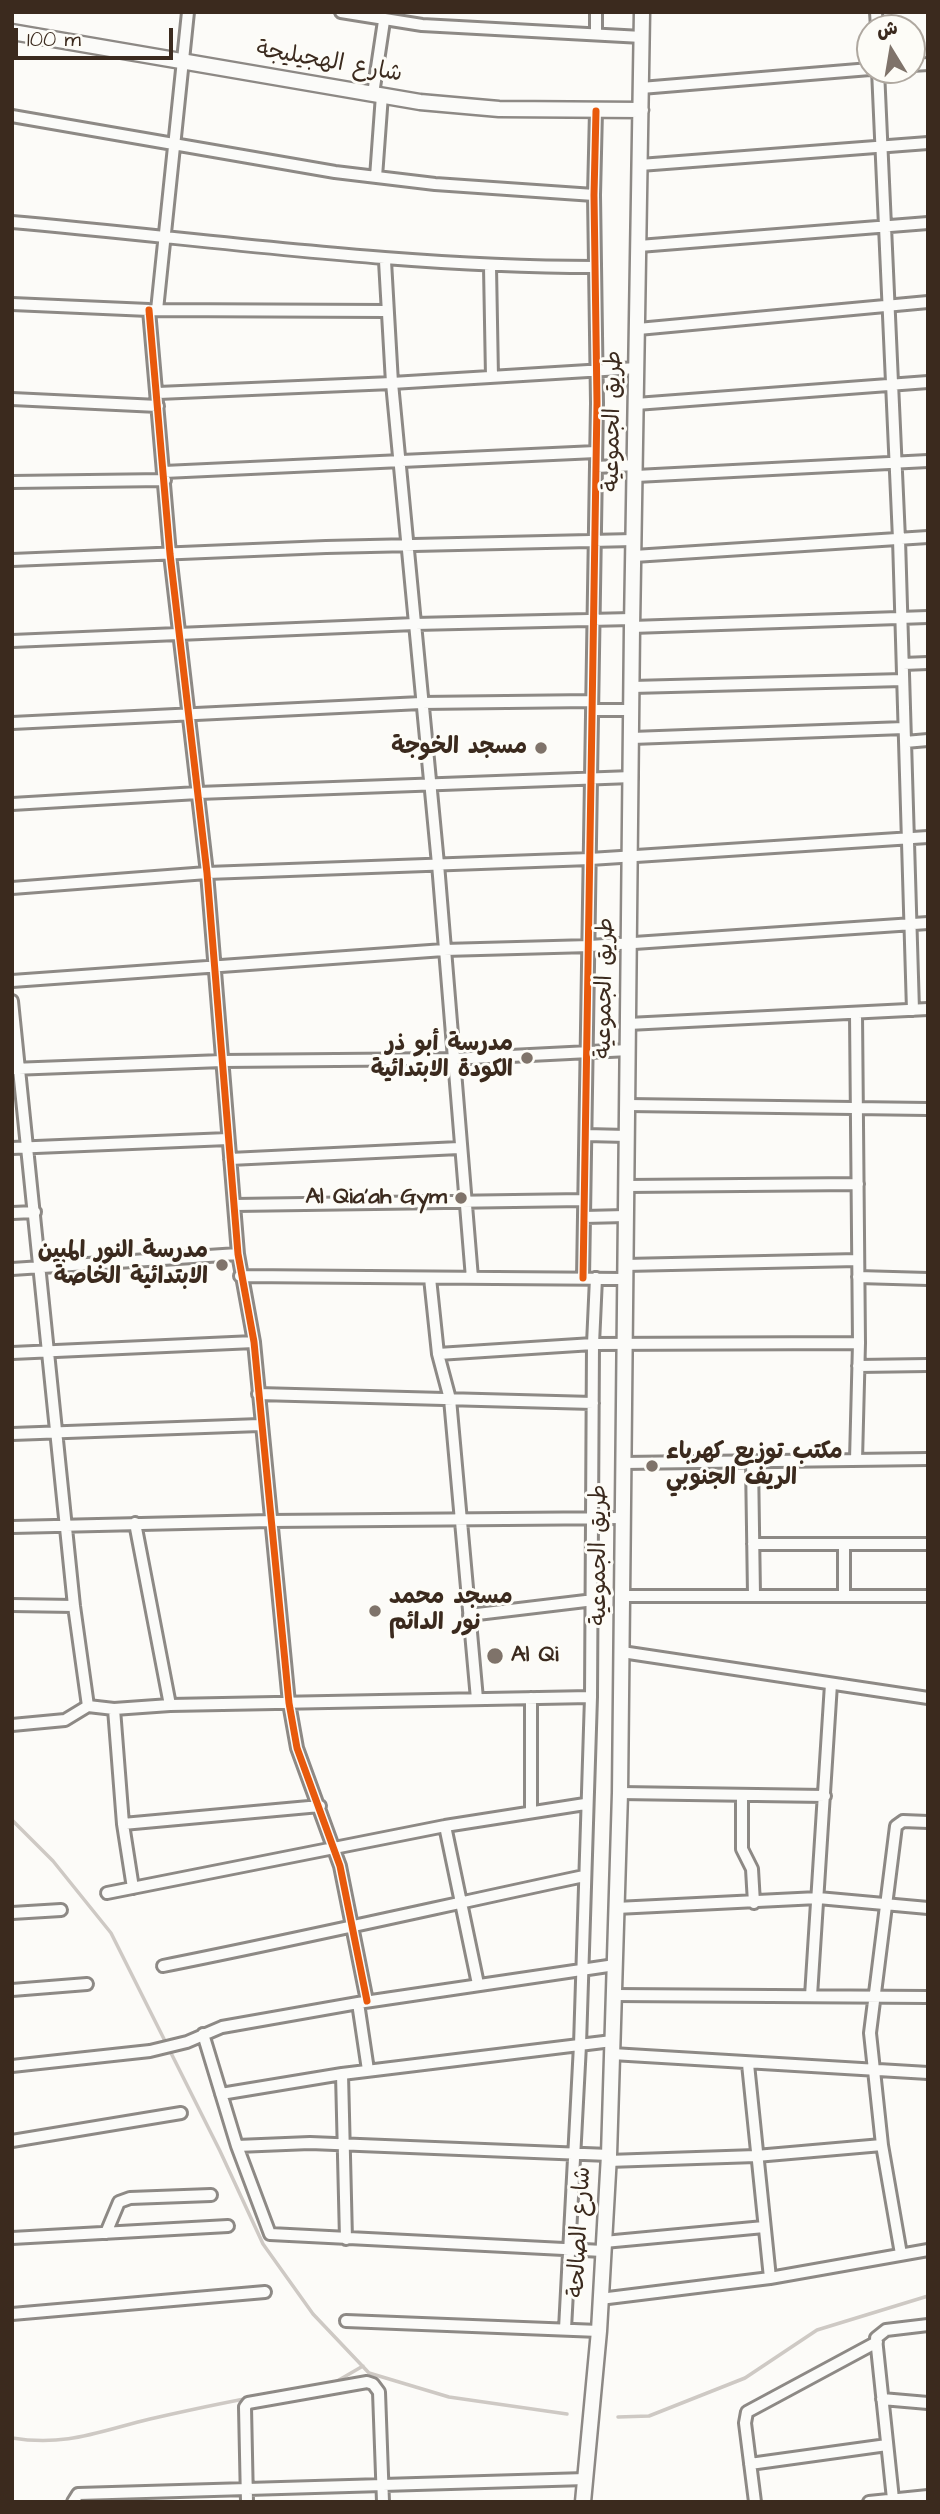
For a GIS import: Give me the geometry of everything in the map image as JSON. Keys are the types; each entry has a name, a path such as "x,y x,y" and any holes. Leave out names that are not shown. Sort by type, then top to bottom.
{"main road":[{"name":"طريق الجموعية","path":"615,1965 623,1596 623,1345 642,12"},
{"name":"شارع الهجيليجة","path":"12,32 455,106 641,110"},
{"name":"شارع الصالحة","path":"583,2502 599,2331 615,1965"}],"street":[{"path":"188,12 172,144 165,236 153,310 170,554 207,873 240,1276 254,1342 289,1703 298,1748 334,1848 354,1928 368,2070"},
{"path":"341,12 422,25 642,37"},
{"path":"422,25 424,12"},
{"path":"596,12 596,34"},
{"path":"376,177 378,94 384,21"},
{"path":"641,88 856,70"},
{"path":"878,84 899,539 913,1010"},
{"path":"583,1278 596,467 593,195 596,111"},
{"path":"12,117 376,177 593,195"},
{"path":"640,165 928,143"},
{"path":"12,222 385,261 490,267 594,267"},
{"path":"639,246 928,223"},
{"path":"385,261 392,383 438,864 459,1149 472,1278"},
{"path":"490,267 492,377"},
{"path":"638,329 928,302"},
{"path":"12,304 153,310 387,311"},
{"path":"158,393 392,383 637,368"},
{"path":"636,404 928,382"},
{"path":"12,399 158,407"},
{"path":"12,482 164,476 399,460 596,452"},
{"path":"596,467 636,470 928,461"},
{"path":"634,556 928,537"},
{"path":"12,560 407,545 634,540"},
{"path":"12,641 415,624 928,617"},
{"path":"903,664 928,663"},
{"path":"632,687 903,681"},
{"path":"12,723 421,703 592,705 632,710"},
{"path":"632,738 904,728"},
{"path":"905,742 928,740"},
{"path":"12,804 198,793 632,777"},
{"path":"12,888 207,873 590,859 928,837"},
{"path":"12,981 444,950 590,946 928,923"},
{"path":"12,1001 16,1069 29,1147 47,1352 58,1431 74,1605 88,1706"},
{"path":"628,1024 928,1009"},
{"path":"856,1014 859,1343 856,1460"},
{"path":"16,1069 222,1061 452,1059 629,1050"},
{"path":"628,1105 928,1110"},
{"path":"586,1135 628,1136"},
{"path":"12,1148 228,1139"},
{"path":"230,1158 459,1149"},
{"path":"627,1186 858,1184"},
{"path":"235,1205 584,1200"},
{"path":"12,1213 35,1212"},
{"path":"584,1217 626,1216"},
{"path":"12,1269 238,1254"},
{"path":"240,1276 596,1278 625,1272 858,1260"},
{"path":"858,1277 928,1279"},
{"path":"430,1278 438,1354 450,1399 477,1699"},
{"path":"565,2329 580,2045 585,1804 594,1600 591,1518 596,1278"},
{"path":"12,1353 254,1342"},
{"path":"438,1354 593,1344 859,1343"},
{"path":"858,1366 928,1365"},
{"path":"258,1394 593,1403"},
{"path":"12,1434 260,1425"},
{"path":"623,1463 928,1459"},
{"path":"752,1462 754,1595"},
{"path":"12,1527 270,1521 624,1518"},
{"path":"135,1523 170,1705"},
{"path":"844,1544 844,1595"},
{"path":"753,1545 928,1544"},
{"path":"623,1596 928,1596"},
{"path":"469,1615 594,1600"},
{"path":"12,1605 74,1605"},
{"path":"622,1652 928,1698"},
{"path":"811,1996 831,1684"},
{"path":"12,1725 65,1720 88,1706 114,1709 170,1705 591,1697"},
{"path":"531,1698 531,1811"},
{"path":"114,1709 123,1824 133,1888"},
{"path":"620,1793 825,1796"},
{"path":"742,1795 742,1849 752,1869 754,1903"},
{"path":"107,1893 445,1826 585,1804"},
{"path":"123,1824 320,1806"},
{"path":"901,2254 882,2145 870,2033 897,1824 903,1821 928,1822"},
{"path":"445,1826 478,1984"},
{"path":"163,1966 354,1928 584,1876"},
{"path":"616,1908 818,1898 928,1908"},
{"path":"12,1913 61,1910"},
{"path":"12,2066 150,2051 187,2042 222,2027 362,2002 615,1965"},
{"path":"12,1990 88,1984"},
{"path":"614,1995 928,1997"},
{"path":"203,2034 237,2146 270,2234 568,2250 764,2227"},
{"path":"221,2094 368,2070 580,2045 748,2064 926,2074"},
{"path":"748,2064 770,2278"},
{"path":"342,2074 346,2239"},
{"path":"12,2141 181,2113"},
{"path":"237,2146 345,2145 608,2158 756,2156 882,2145"},
{"path":"106,2232 119,2203 130,2198 211,2195"},
{"path":"12,2238 228,2226"},
{"path":"600,2299 770,2278 928,2250"},
{"path":"12,2314 265,2292"},
{"path":"346,2321 599,2331"},
{"path":"893,2499 876,2338 881,2331 928,2325"},
{"path":"755,2502 745,2419 752,2408 877,2343"},
{"path":"247,2502 244,2407 248,2403 367,2382 373,2384 379,2392 383,2502"},
{"path":"882,2399 928,2403"},
{"path":"750,2464 887,2445"},
{"path":"73,2502 78,2494 586,2479"},
{"path":"869,2502 928,2496"}],"waterway":[{"path":"12,1820 53,1861 111,1933 220,2151 263,2244 313,2314 369,2373 449,2397 567,2414"},
{"path":"618,2417 649,2416 745,2378 817,2330 928,2296"},
{"path":"332,2384 363,2366"},
{"path":"12,2438 49,2441 66,2439 186,2411 294,2390"}],"cycle path":[{"path":"583,1278 597,403 594,195 596,111"},
{"path":"149,310 170,554 207,873 238,1254 254,1342 289,1703 297,1748 340,1866 367,2001"}],"place":[{"name":"مسجد الخوجة","path":"541,748"},
{"name":"مدرسة أبو ذر الكودة الابتدائية","path":"527,1058"},
{"name":"Al Qia'ah Gym","path":"461,1198"},
{"name":"مدرسة النور المبين الابتدائية الخاصة","path":"222,1265"},
{"name":"مكتب توزيع كهرباء الريف الجنوبي","path":"652,1466"},
{"name":"مسجد محمد نور الدائم","path":"375,1611"},
{"name":"Al Qi","path":"495,1656"}]}
